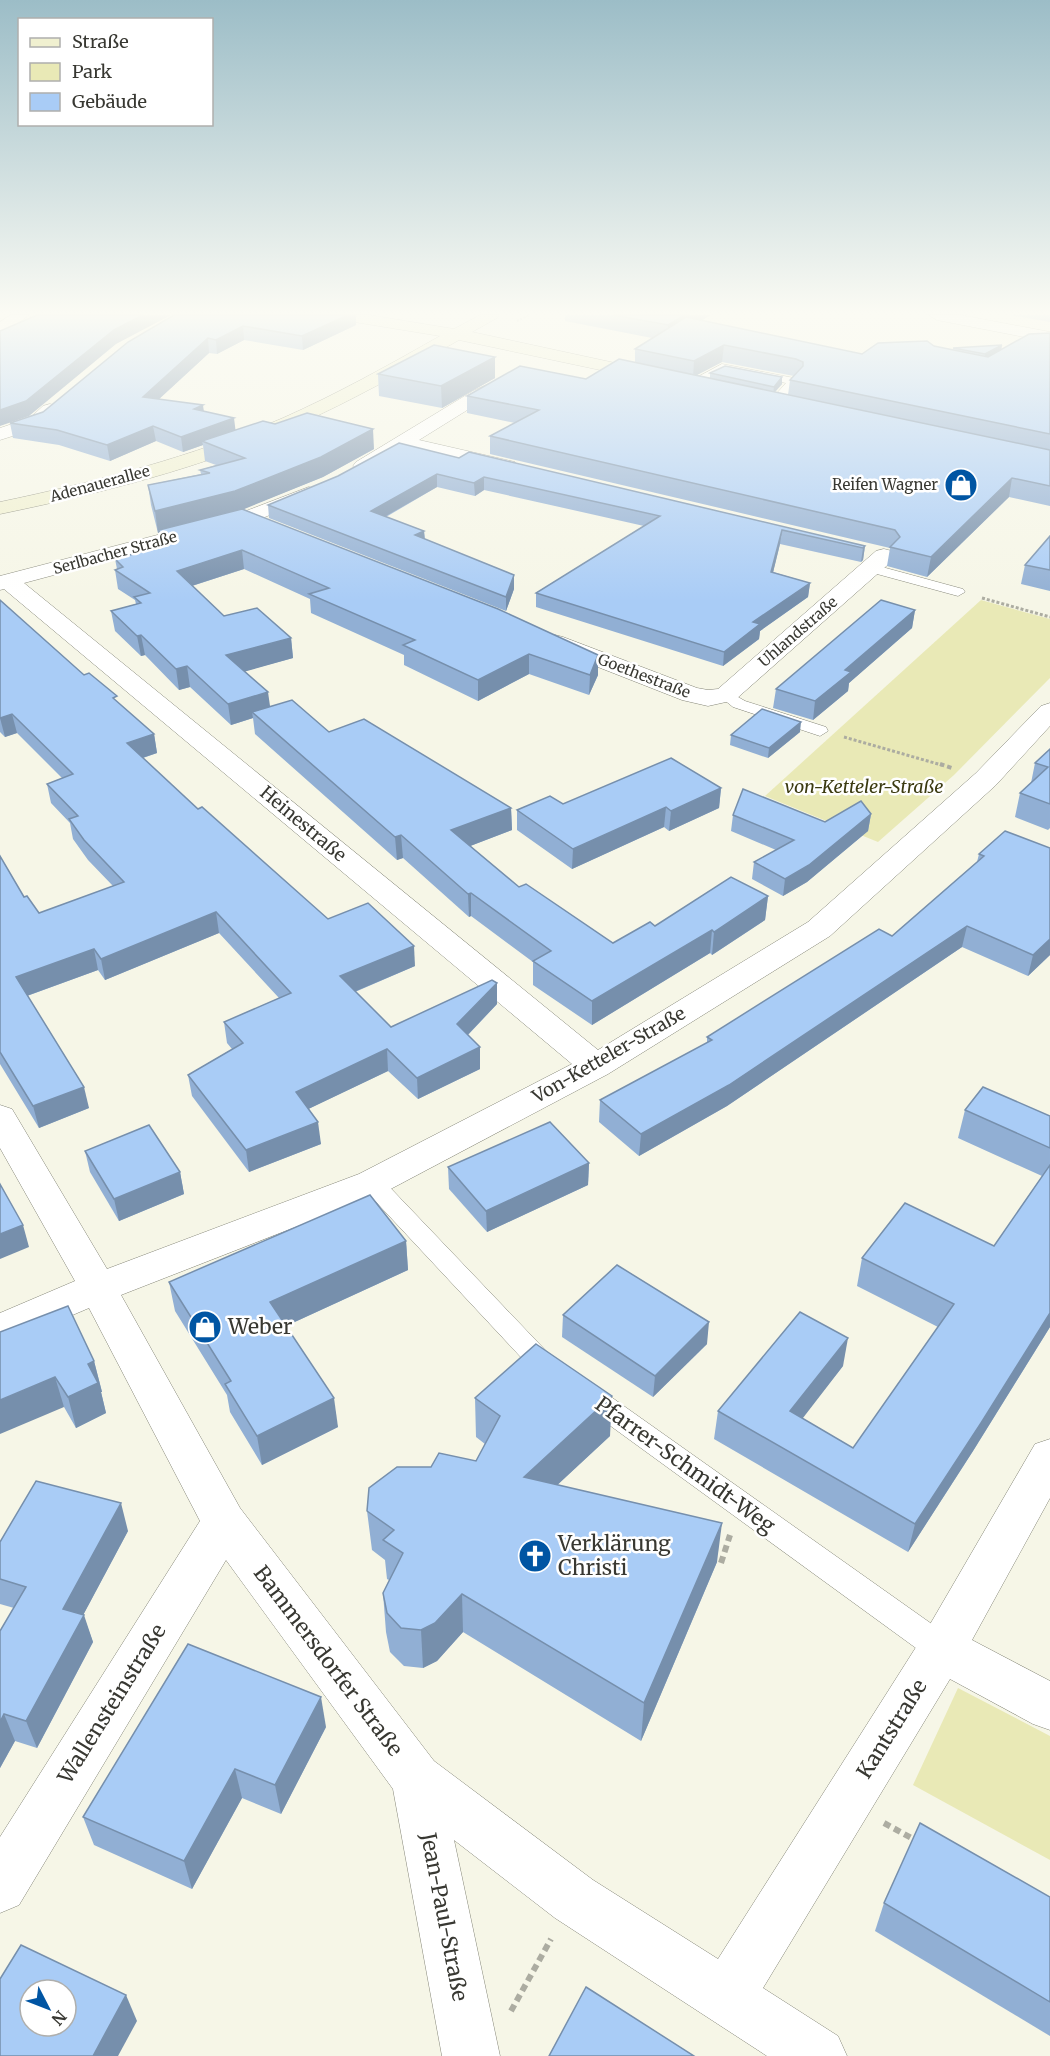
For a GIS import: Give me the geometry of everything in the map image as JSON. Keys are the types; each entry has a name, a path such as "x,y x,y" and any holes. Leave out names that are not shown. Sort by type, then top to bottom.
{"main road":[{"name":"Adenauerallee","path":"0,508 133,476 261,433 311,411"}],"street":[{"path":"8,432 37,422 50,411"},
{"path":"350,473 454,411"},
{"path":"405,442 529,471"},
{"name":"Serlbacher Straße","path":"4,582 246,518 332,483"},
{"path":"246,518 279,532"},
{"name":"Uhlandstraße","path":"717,696 872,559"},
{"name":"Heinestraße","path":"4,582 597,1066"},
{"name":"Goethestraße","path":"535,633 691,695 717,696"},
{"name":"Von-Ketteler-Straße","path":"0,1330 98,1288 372,1183 597,1066 819,929 986,779 1050,711"},
{"name":"Bammersdorfer Straße","path":"0,1117 98,1288 224,1522 416,1779 574,1899 818,2056"},
{"name":"Kantstraße","path":"726,1996 942,1649 1050,1457"},
{"name":"Wallensteinstraße","path":"0,1886 224,1522"},
{"path":"942,1649 1050,1707"},
{"name":"Jean-Paul-Straße","path":"416,1779 471,2056"}],"lane":[{"path":"872,559 958,592"},
{"path":"717,696 820,731"},
{"name":"Pfarrer-Schmidt-Weg","path":"372,1183 539,1360 942,1649"}],"path":[{"path":"958,592 1050,616"},
{"path":"820,731 986,779"},
{"path":"847,1802 928,1847"},
{"path":"509,2014 574,1899"}],"green space":[{"name":"von-Ketteler-Straße","path":"981,600 1050,619 1050,678 954,775 878,842 765,796"},
{"path":"958,1688 1050,1736 1050,1860 913,1785"}],"building":[{"path":"203,411 234,418 181,437 153,426 107,445 57,430 10,423 43,412"},
{"path":"537,411 865,411 1050,450 1050,486 1012,478 931,557 890,547 900,537 895,530 490,436"},
{"path":"939,411 1050,411 1050,434"},
{"path":"307,413 373,429 321,457 235,491 155,511 148,485 210,473 200,470 245,458 202,441 263,421 275,424"},
{"path":"399,443 459,458 469,452 865,546 863,548 782,530 771,572 810,583 753,622 760,624 724,652 536,593 660,516 484,477 474,483 437,474 371,511 424,531 415,535 514,575 506,597 268,505 338,476"},
{"path":"242,509 498,609 598,655 590,675 529,654 478,680 403,645 415,640 309,594 329,588 242,550 177,571 224,616 257,608 291,638 226,655 268,692 228,704 187,666 176,669 141,635 137,636 111,611 141,603 134,597 150,593 115,570 123,567 115,559 163,546 159,530"},
{"path":"1050,536 1050,570 1025,565"},
{"path":"0,600 84,675 89,673 117,696 113,698 154,734 127,743 198,809 202,807 328,919 368,903 414,946 340,976 391,1027 492,980 497,983 457,1024 480,1047 417,1078 387,1049 296,1092 318,1122 246,1150 188,1075 243,1043 224,1022 291,993 216,912 101,959 94,949 16,977 84,1087 33,1106 0,1052 0,856 24,897 27,896 39,913 124,882 84,840 69,819 78,816 47,784 73,774 12,714 0,718"},
{"path":"881,600 915,610 845,670 851,672 815,701 776,689"},
{"path":"292,700 329,732 364,719 511,808 451,830 519,887 526,884 613,943 650,922 655,926 731,877 768,896 714,932 712,930 592,1001 533,961 551,951 471,893 468,894 401,835 395,837 252,712"},
{"path":"762,709 801,722 769,748 731,735"},
{"path":"1050,749 1050,804 1020,793 1048,767 1035,763"},
{"path":"671,758 721,788 671,811 666,807 573,849 517,810 550,796 563,804"},
{"path":"743,789 825,822 861,801 871,814 809,865 785,879 754,862 794,840 733,815"},
{"path":"1005,831 1050,848 1050,939 1033,955 967,926 729,1085 641,1134 600,1100 712,1040 707,1037 879,929 892,936 984,856 979,854"},
{"path":"983,1087 1050,1116 1050,1148 965,1110"},
{"path":"550,1122 589,1163 486,1211 448,1167"},
{"path":"149,1125 180,1172 114,1199 85,1151"},
{"path":"1050,1165 1050,1313 915,1524 718,1411 800,1312 848,1338 790,1411 853,1448 954,1304 862,1258 905,1203 994,1246"},
{"path":"0,1184 23,1225 0,1234"},
{"path":"370,1195 406,1241 270,1302 334,1398 257,1436 225,1384 231,1381 169,1282"},
{"path":"617,1265 709,1322 655,1376 563,1315"},
{"path":"68,1306 94,1361 88,1364 98,1383 68,1397 55,1377 0,1400 0,1332"},
{"name":"Verklärung Christi","path":"536,1344 612,1396 524,1477 722,1523 644,1703 462,1594 435,1623 421,1630 401,1628 387,1613 383,1593 403,1553 383,1540 394,1530 367,1511 369,1488 397,1467 431,1467 439,1453 476,1461 500,1416 475,1398"},
{"path":"36,1481 121,1503 63,1609 84,1615 26,1721 4,1714 0,1722 0,1631 26,1587 0,1579 0,1542"},
{"path":"188,1644 321,1697 275,1785 235,1769 184,1861 83,1817"},
{"path":"920,1823 1050,1897 1050,2002 884,1903"},
{"path":"21,1945 126,1995 93,2056 0,2056 0,1979"},
{"path":"586,1987 694,2056 549,2056"}],"place":[{"name":"Reifen Wagner","path":"961,485"},
{"name":"Weber","path":"205,1327"},
{"name":"Verklärung Christi","path":"535,1556"}]}
